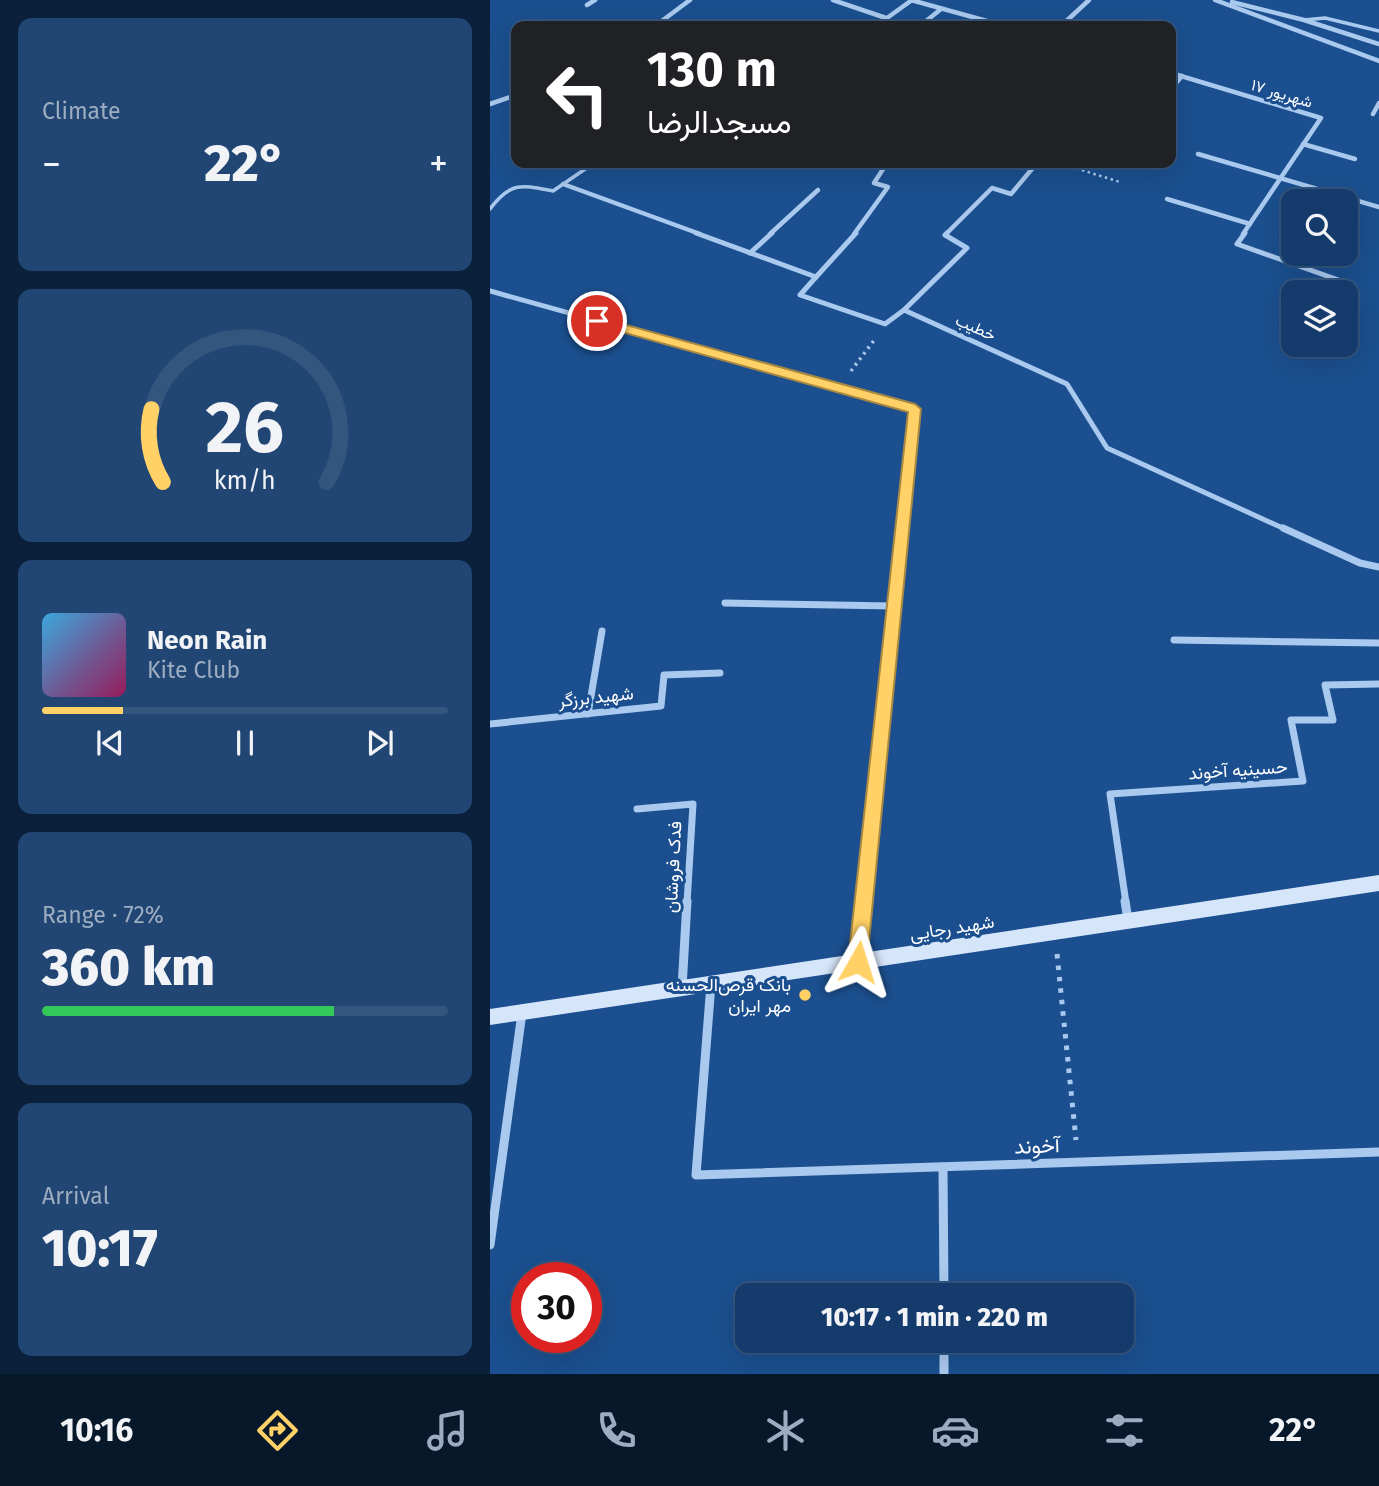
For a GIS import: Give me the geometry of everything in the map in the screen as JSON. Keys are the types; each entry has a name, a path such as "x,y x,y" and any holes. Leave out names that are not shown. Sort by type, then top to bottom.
{"main road":[{"name":"شهید رجایی","path":"490,1017 1379,883"}],"street":[{"path":"587,5 595,0"},
{"path":"662,21 690,0"},
{"path":"833,0 886,18"},
{"path":"882,21 911,0 986,21"},
{"path":"1066,21 1089,0"},
{"path":"1215,0 1379,61"},
{"path":"1224,0 1304,20 1379,44"},
{"path":"926,21 941,9"},
{"name":"۱۷ شهریور","path":"1176,74 1321,118 1237,244 1338,280"},
{"path":"1176,83 1182,76"},
{"path":"490,104 511,97"},
{"path":"1373,114 1379,103"},
{"path":"1303,144 1354,159"},
{"path":"1198,154 1379,207"},
{"path":"490,209 502,192 516,184 553,191 587,168"},
{"path":"884,168 874,183 888,187 858,230 800,295 885,324 904,310 967,248 945,235 992,188 1011,194 1033,168"},
{"path":"563,184 816,277"},
{"path":"750,253 818,190"},
{"path":"1167,199 1250,224"},
{"path":"490,291 915,409 858,962"},
{"name":"خطیب","path":"904,310 1067,384 1107,448 1360,564 1379,567"},
{"path":"725,603 893,606"},
{"path":"587,714 602,631"},
{"path":"1174,640 1379,643"},
{"name":"شهید برزگر","path":"490,724 661,706 664,675 720,673"},
{"name":"حسینیه آخوند","path":"1128,921 1110,794 1303,781 1291,720 1333,720 1325,685 1379,684"},
{"name":"فدک فروشان","path":"637,809 693,804 682,988"},
{"name":"آخوند","path":"711,984 696,1175 1379,1152"},
{"path":"490,1245 495,1165 522,1012"},
{"path":"943,1167 944,1283"},
{"path":"944,1353 944,1374"}],"lane":[{"path":"1304,20 1325,18 1379,31"}],"path":[{"path":"1075,168 1120,182"},
{"path":"839,388 885,324"},
{"path":"1054,932 1078,1162"}],"place":[{"name":"بانک قرص‌الحسنه مهر ایران","path":"805,995"}],"route":[{"path":"597,321 915,409 858,962"}]}
